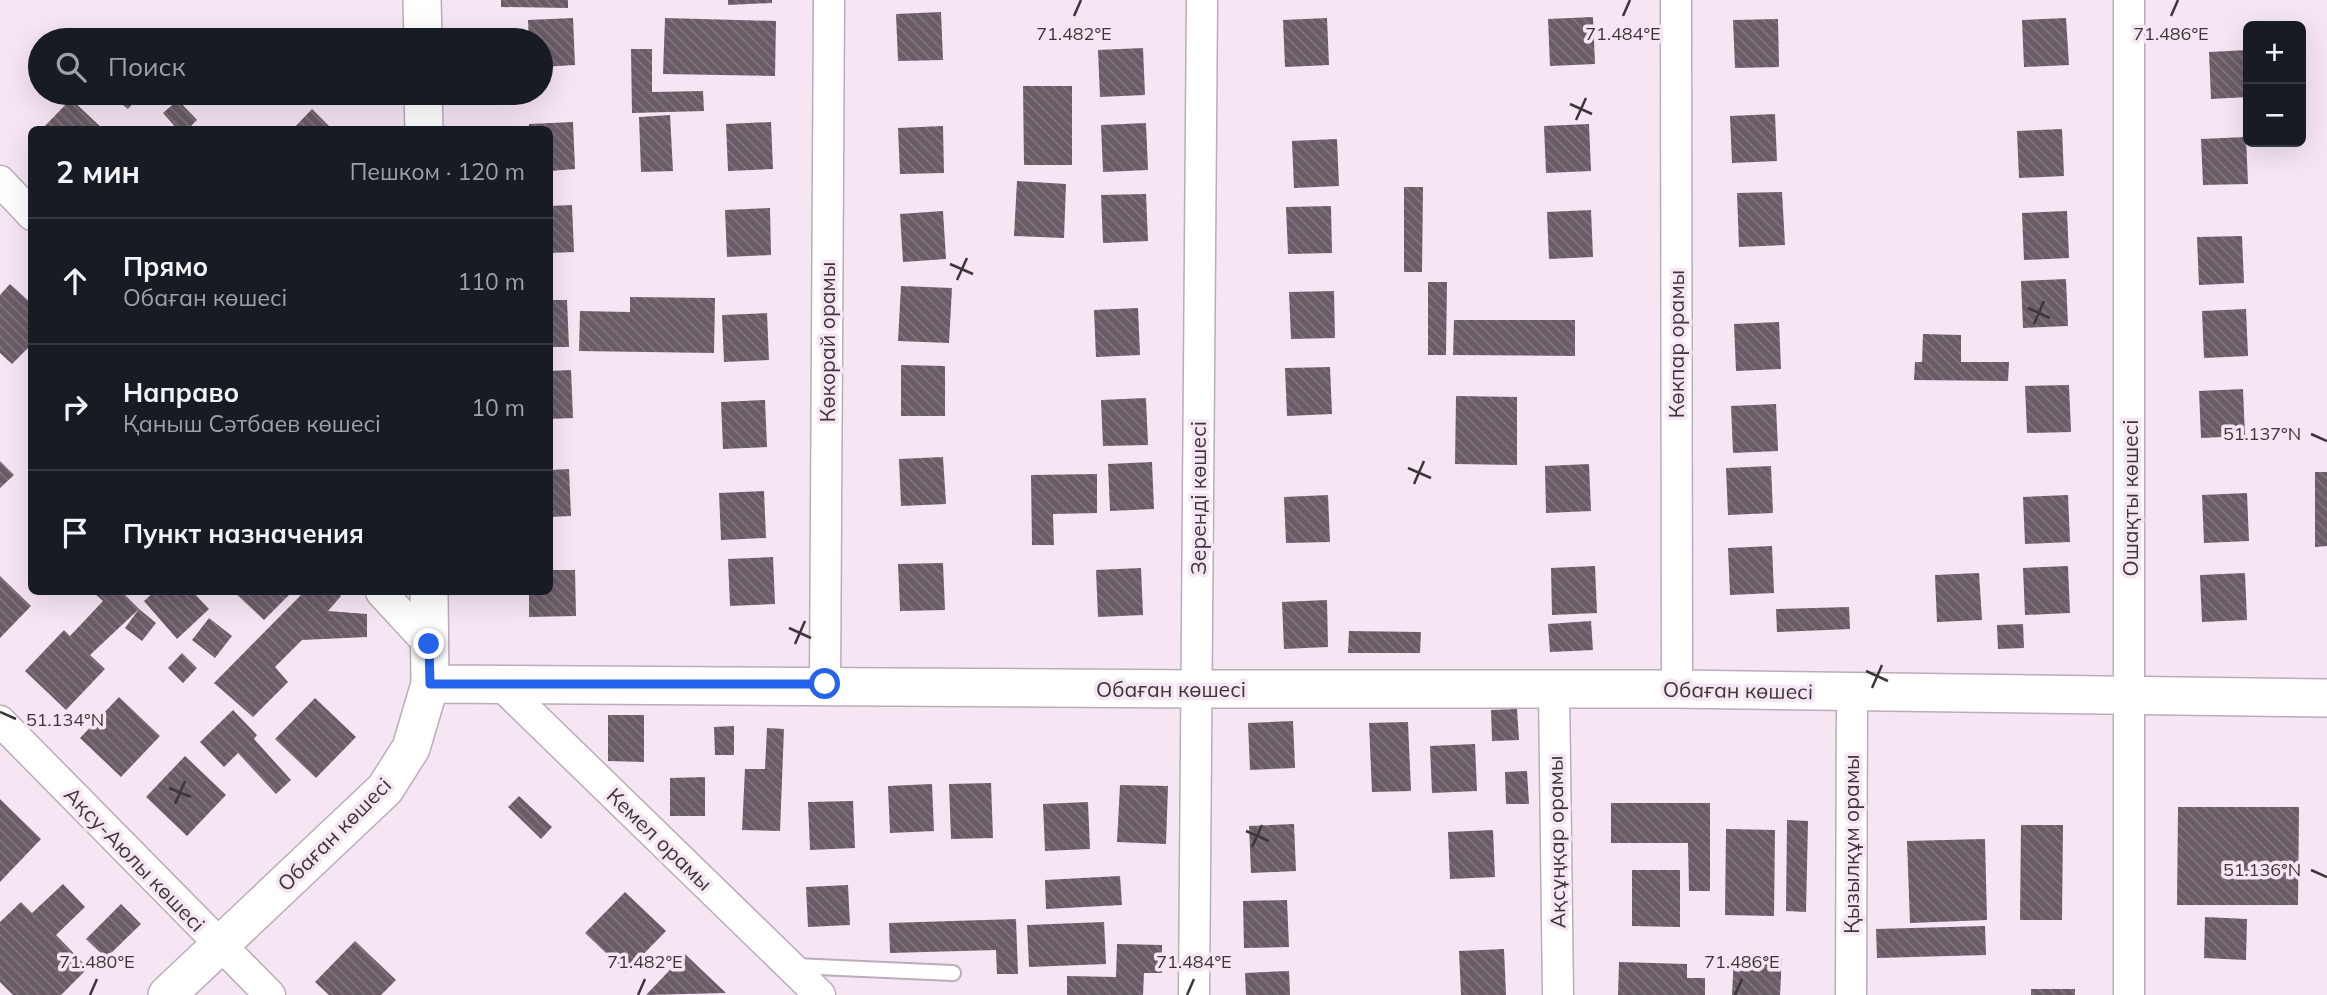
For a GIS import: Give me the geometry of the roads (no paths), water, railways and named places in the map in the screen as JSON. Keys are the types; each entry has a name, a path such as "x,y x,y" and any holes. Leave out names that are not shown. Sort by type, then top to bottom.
{"street":[{"path":"422,0 423,28"},
{"name":"Көкорай орамы","path":"825,684 829,0"},
{"name":"Зеренді көшесі","path":"1194,995 1202,0"},
{"name":"Көкпар орамы","path":"1676,0 1677,689"},
{"name":"Ошақты көшесі","path":"2129,0 2129,995"},
{"path":"424,105 424,126"},
{"path":"0,181 28,211"},
{"path":"384,595 429,644"},
{"path":"429,595 430,684"},
{"name":"Кемел орамы","path":"499,683 820,995"},
{"name":"Обаған көшесі","path":"167,995 385,789 411,748 430,684 1677,689 2130,693 2327,698"},
{"name":"Ақсұңқар орамы","path":"1554,689 1558,995"},
{"name":"Қызылқұм орамы","path":"1851,995 1852,692"},
{"name":"Ақсу-Аюлы көшесі","path":"0,721 270,995"}],"lane":[{"path":"790,966 953,973"}]}
